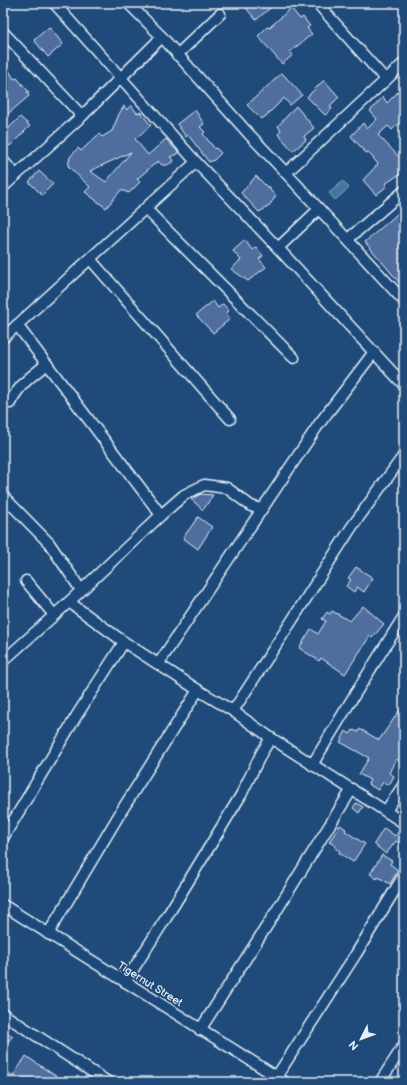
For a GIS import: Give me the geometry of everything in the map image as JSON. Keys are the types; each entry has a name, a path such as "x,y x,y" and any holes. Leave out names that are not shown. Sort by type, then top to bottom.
{"street":[{"path":"54,3 196,162 278,248 404,385"},
{"path":"128,3 162,37 248,134 319,208 404,301"},
{"path":"316,3 386,80"},
{"path":"177,55 220,14"},
{"path":"3,32 82,116"},
{"path":"3,187 82,116 162,37"},
{"path":"286,173 404,63"},
{"path":"3,161 16,176"},
{"path":"3,338 196,162"},
{"path":"348,240 404,191"},
{"path":"278,248 319,208"},
{"path":"146,209 294,358"},
{"path":"90,259 230,419"},
{"path":"17,325 161,514"},
{"path":"159,663 319,424 374,352"},
{"path":"10,403 16,391 31,376 47,364"},
{"path":"233,711 351,528 404,455"},
{"path":"3,661 69,602 161,514 184,495 204,485 227,488 251,506 261,509"},
{"path":"3,496 48,543 81,590"},
{"path":"26,581 54,614"},
{"path":"69,602 124,642 159,663 312,765 404,823"},
{"path":"312,765 404,616"},
{"path":"3,838 77,715 124,642"},
{"path":"48,934 122,810 198,690"},
{"path":"125,982 166,918 241,794 262,752 271,738"},
{"path":"386,811 404,784"},
{"path":"200,1030 352,789"},
{"path":"278,1080 404,875"},
{"name":"Tigernut Street","path":"3,905 278,1080"},
{"path":"3,1014 108,1082"},
{"path":"380,1082 404,1045"}],"water":[{"path":"343,181 349,188 335,200 329,193"}],"building":[{"path":"242,3 276,3 256,20"},
{"path":"291,8 300,19 303,17 310,26 307,28 312,34 290,52 293,55 282,64 258,36"},
{"path":"49,27 63,44 48,57 34,40"},
{"path":"3,60 14,79 17,78 29,92 27,92 29,96 3,118"},
{"path":"282,73 302,95 290,105 284,98 261,119 247,105"},
{"path":"324,80 339,97 330,106 332,109 325,115 307,97"},
{"path":"404,86 404,118 392,130 388,126 378,135 404,162 404,169 400,174 385,184 387,186 376,195 363,180 378,164 351,136 363,123 367,129 377,119 370,111 383,97 387,103"},
{"path":"131,105 137,113 140,112 151,125 135,139 148,155 166,139 179,153 170,157 174,161 167,165 162,165 158,161 137,179 140,182 129,193 121,190 106,208 85,192 90,187 68,166 70,157 78,148 81,151 99,134 102,137 112,131 124,106 127,110","holes":["131,152 106,182 90,171"]},
{"path":"296,106 314,128 304,136 306,140 293,151 278,134 281,131 278,126"},
{"path":"195,110 204,124 200,127 205,132 203,134 215,149 216,148 221,153 214,160 209,162 188,135 186,137 177,124"},
{"path":"20,117 30,126 10,146 3,139 3,134"},
{"path":"39,171 53,184 42,195 29,182"},
{"path":"256,176 267,187 270,187 270,190 276,196 268,207 259,212 241,193"},
{"path":"404,208 404,288 365,242"},
{"path":"245,240 252,250 256,247 263,256 259,259 266,267 248,281 231,269 241,260 233,251"},
{"path":"213,301 218,308 223,304 229,311 226,313 230,319 213,333 196,315"},
{"path":"201,494 213,495 203,510 191,499"},
{"path":"198,517 212,527 198,549 183,538"},
{"path":"356,567 373,578 364,592 357,587 354,592 346,586 351,580 348,578"},
{"path":"363,606 384,624 372,638 370,636 345,674 321,658 319,661 299,648 311,629 318,634 326,621 322,619 327,612 330,614 332,611 350,621"},
{"path":"404,704 404,756 401,762 396,759 389,773 394,776 389,785 383,782 378,790 368,784 370,780 359,774 369,758 340,742 346,731 350,734 353,730 358,732 360,729 379,740"},
{"path":"356,803 363,807 359,813 353,808"},
{"path":"340,825 346,829 345,831 365,844 353,862 339,853 340,851 335,848 336,846 329,842"},
{"path":"384,828 395,836 399,831 404,835 404,847 396,841 386,854 374,844"},
{"path":"382,855 392,861 390,864 398,870 390,884 378,877 377,879 370,874"},
{"path":"3,1030 13,1036 3,1047"},
{"path":"26,1056 65,1082 3,1082 3,1069 13,1076"}]}
